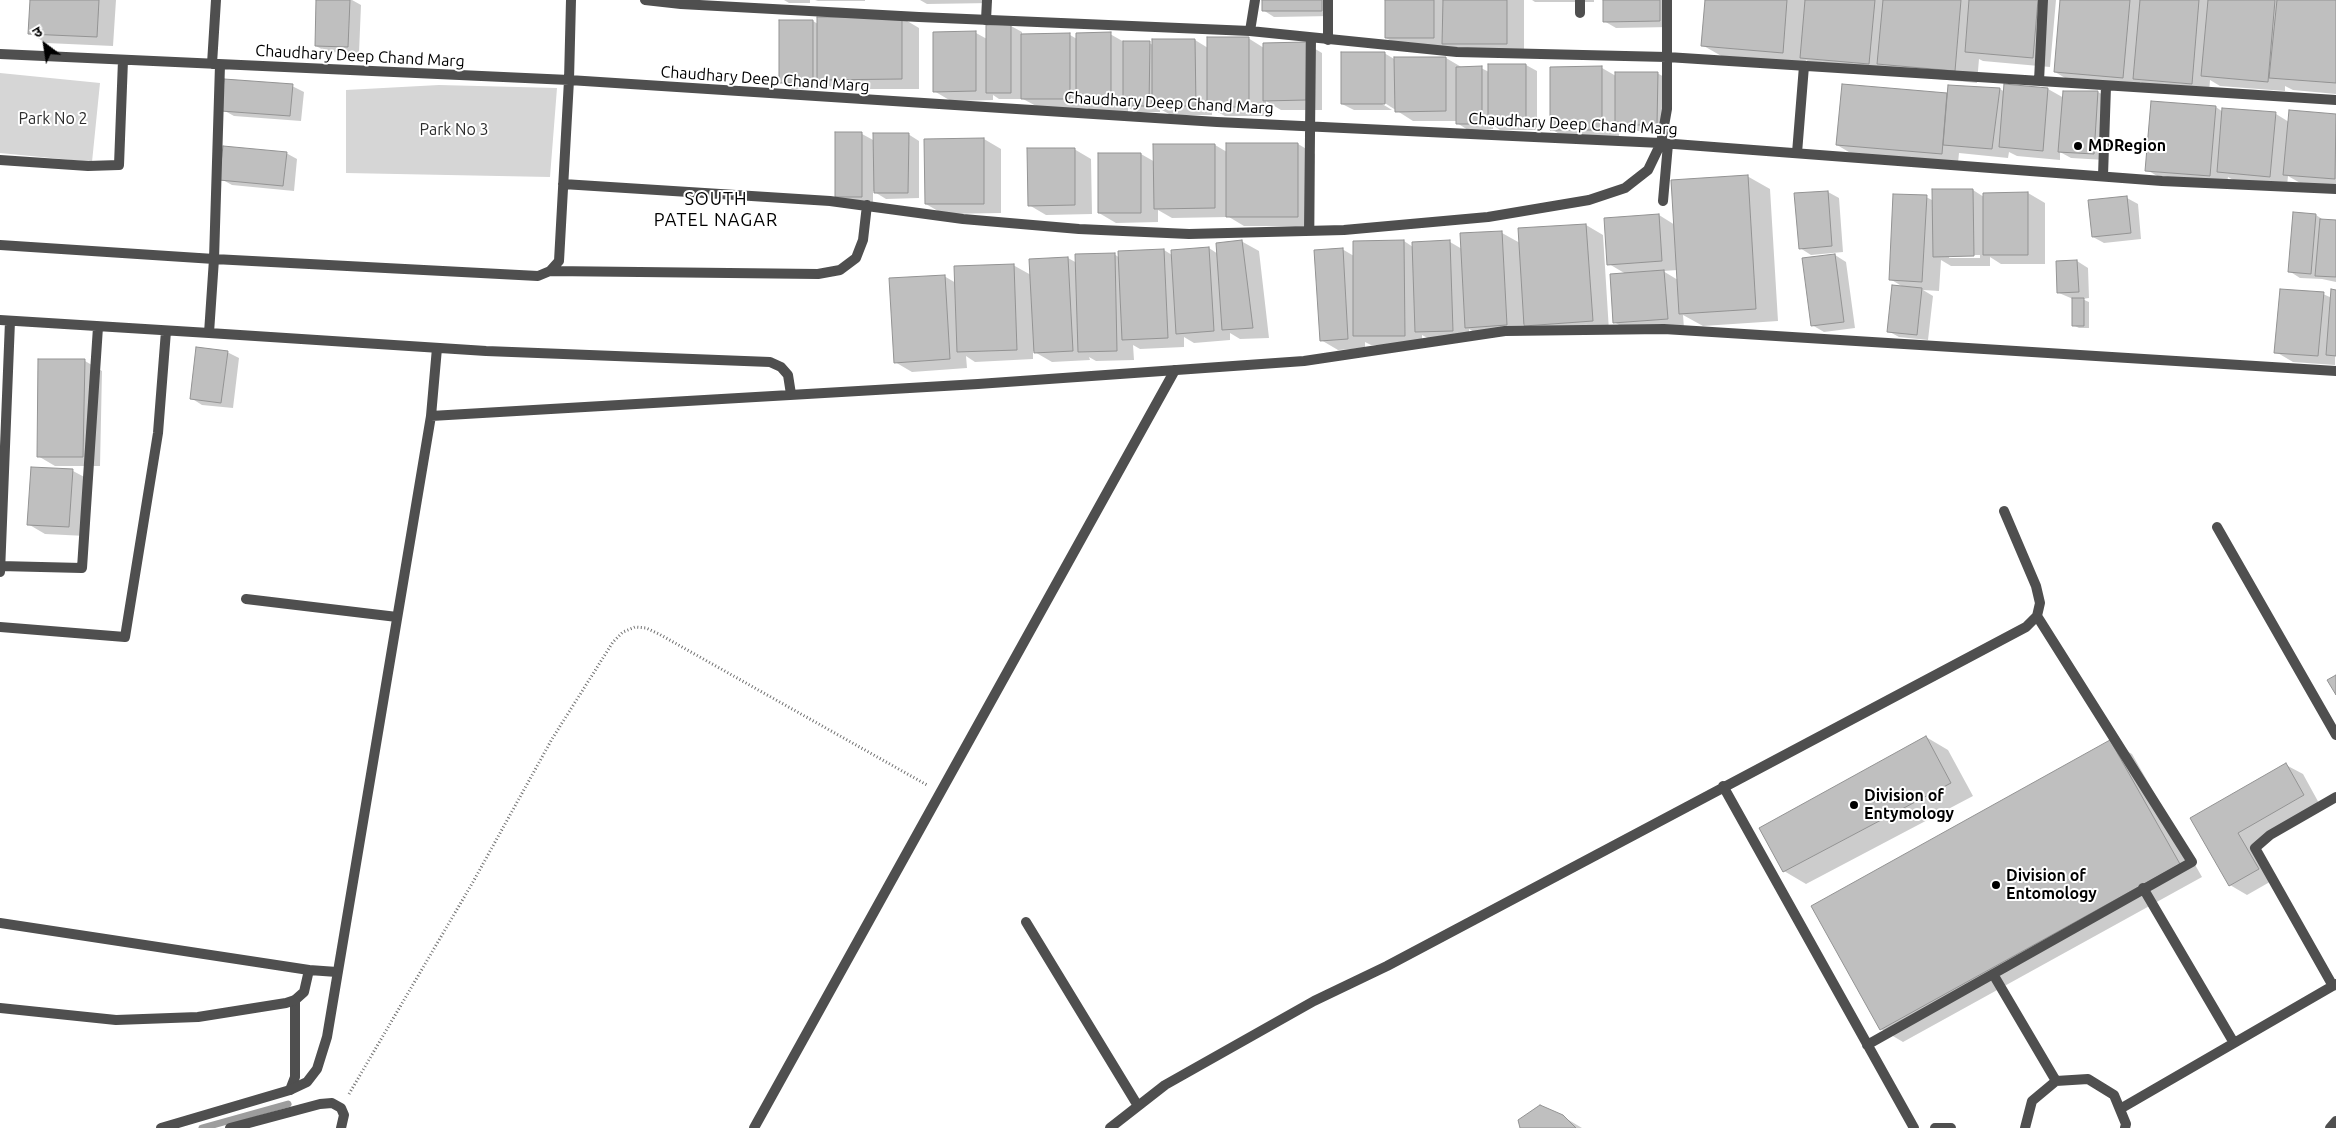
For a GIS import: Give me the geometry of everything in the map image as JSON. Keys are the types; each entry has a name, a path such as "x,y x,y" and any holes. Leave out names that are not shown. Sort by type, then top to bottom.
{"street":[{"path":"209,333 214,259 216,0"},
{"path":"550,271 559,261 572,0"},
{"path":"645,0 986,20 1250,31 1457,52 1667,57 2336,100"},
{"path":"986,20 987,0"},
{"path":"1250,31 1255,0"},
{"path":"1328,0 1328,40"},
{"path":"1580,0 1580,13"},
{"path":"1663,200 1667,0"},
{"path":"2039,81 2043,0"},
{"path":"1309,231 1311,38"},
{"name":"Chaudhary Deep Chand Marg","path":"0,54 569,80 741,93 1310,126 1664,144 2103,176 2336,189"},
{"path":"0,160 88,166 119,165 123,60"},
{"path":"1797,153 1804,66"},
{"path":"2103,176 2106,86"},
{"path":"563,184 867,205 963,219 1079,229 1189,234 1344,230 1488,216 1589,200 1625,188 1648,170 1664,144"},
{"path":"0,245 214,259 538,276 550,271 825,273 840,270 856,258 863,240 867,205"},
{"path":"98,327 82,568 0,568 5,321 437,348 770,362 781,367 788,375 791,394"},
{"path":"431,416 978,384 1304,362 1506,331 1664,329 2336,371"},
{"path":"0,627 125,637 158,433 166,331"},
{"path":"161,1128 290,1090 307,1082 316,1069 327,1037 431,416 437,348"},
{"path":"754,1128 1175,370"},
{"path":"1110,1128 1165,1085 1314,1001 1387,966 1723,786 2026,627 2037,616 2040,603 2036,586 2004,511"},
{"path":"2217,527 2336,735"},
{"path":"246,599 397,617"},
{"path":"1868,1045 2192,862 2037,616"},
{"path":"1723,786 1914,1128"},
{"path":"2120,1109 2334,985 2255,848 2270,835 2336,797"},
{"path":"2143,888 2234,1043"},
{"path":"1026,922 1138,1106"},
{"path":"0,923 309,970 337,972"},
{"path":"0,1008 116,1020 198,1018 295,1000 304,992 309,970"},
{"path":"1994,974 2056,1081"},
{"path":"290,1090 295,1077 295,1000"},
{"path":"2024,1128 2032,1101 2056,1081 2088,1079 2114,1095 2126,1124 2125,1128"},
{"path":"230,1128 320,1104 332,1103 341,1108 344,1115 341,1128"},
{"path":"2330,1128 2336,1121"},
{"path":"1935,1128 1951,1128"}],"path":[{"path":"341,1108 473,882 552,739 613,642 623,632 635,627 646,628 659,634 941,793"}],"green space":[{"name":"Park No 2","path":"0,73 100,83 92,162 0,153"},
{"name":"Park No 3","path":"439,85 557,88 550,177 346,173 346,90"}],"building":[{"path":"30,0 99,0 97,37 28,34"},
{"path":"316,0 350,0 348,47 315,46"},
{"path":"1262,0 1322,0 1322,11 1262,11"},
{"path":"1385,0 1434,0 1434,38 1385,38"},
{"path":"1443,0 1507,0 1507,44 1442,44"},
{"path":"1603,0 1660,0 1660,21 1603,22"},
{"path":"1705,0 1787,0 1783,53 1701,46"},
{"path":"1805,0 1875,0 1869,64 1800,58"},
{"path":"1883,0 1961,0 1955,71 1877,64"},
{"path":"1969,0 2038,0 2033,58 1965,52"},
{"path":"2060,0 2130,0 2123,78 2054,72"},
{"path":"2140,0 2199,0 2192,84 2133,79"},
{"path":"2208,0 2275,0 2268,82 2201,76"},
{"path":"2277,0 2336,0 2336,83 2269,78"},
{"path":"817,17 902,17 902,79 817,80"},
{"path":"779,20 813,20 813,83 779,83"},
{"path":"1011,24 1011,93 986,93 986,25"},
{"path":"976,31 976,91 933,92 933,32"},
{"path":"1111,32 1111,103 1076,103 1076,33"},
{"path":"1070,33 1070,99 1021,99 1021,34"},
{"path":"1207,37 1249,37 1249,107 1207,107"},
{"path":"1152,39 1195,39 1196,106 1152,106"},
{"path":"1123,41 1150,41 1149,106 1123,106"},
{"path":"1306,42 1306,100 1263,101 1263,43"},
{"path":"1341,52 1385,52 1385,104 1341,104"},
{"path":"1394,57 1446,57 1446,111 1395,112"},
{"path":"1488,64 1526,64 1526,124 1488,124"},
{"path":"1482,66 1482,124 1456,124 1456,67"},
{"path":"1602,66 1602,130 1550,130 1550,67"},
{"path":"1615,72 1658,72 1657,125 1615,125"},
{"path":"224,79 293,84 290,116 221,111"},
{"path":"1842,84 1947,93 1942,154 1836,145"},
{"path":"2004,84 2048,88 2043,151 1999,147"},
{"path":"1948,85 2000,88 1992,149 1943,145"},
{"path":"2063,91 2098,91 2094,154 2058,152"},
{"path":"2151,101 2216,106 2210,176 2145,171"},
{"path":"2222,108 2276,112 2270,177 2217,172"},
{"path":"2289,110 2336,114 2335,179 2283,175"},
{"path":"835,132 862,132 862,197 835,197"},
{"path":"873,133 909,133 908,193 874,193"},
{"path":"984,138 984,204 925,204 924,139"},
{"path":"1226,143 1298,143 1298,217 1226,217"},
{"path":"1153,144 1215,144 1215,208 1154,209"},
{"path":"223,146 287,152 283,186 219,180"},
{"path":"1027,148 1075,148 1075,205 1028,206"},
{"path":"1098,153 1141,153 1141,213 1098,213"},
{"path":"1748,175 1756,309 1679,314 1671,180"},
{"path":"1932,189 1973,189 1974,256 1933,257"},
{"path":"1828,191 1832,246 1799,249 1794,193"},
{"path":"2028,192 2028,255 1983,255 1983,193"},
{"path":"1893,194 1927,195 1922,282 1889,280"},
{"path":"2127,196 2131,233 2092,237 2088,200"},
{"path":"2293,212 2316,214 2311,274 2288,272"},
{"path":"1659,214 1662,261 1607,265 1604,218"},
{"path":"2320,219 2336,220 2336,277 2315,276"},
{"path":"1586,224 1593,321 1524,326 1518,228"},
{"path":"1502,231 1507,325 1465,328 1460,233"},
{"path":"1242,240 1253,328 1222,330 1216,243"},
{"path":"1404,240 1405,336 1353,336 1353,241"},
{"path":"1450,240 1453,331 1415,332 1412,242"},
{"path":"1209,247 1214,331 1176,334 1171,250"},
{"path":"1343,248 1348,339 1320,341 1314,250"},
{"path":"1164,249 1168,338 1122,340 1118,251"},
{"path":"1115,253 1117,351 1078,352 1075,254"},
{"path":"1835,254 1844,322 1811,326 1802,258"},
{"path":"1068,257 1073,351 1034,353 1029,259"},
{"path":"2077,260 2079,292 2057,293 2056,261"},
{"path":"1014,264 1017,350 957,352 954,266"},
{"path":"1664,270 1668,319 1613,323 1610,274"},
{"path":"945,275 950,359 894,363 889,278"},
{"path":"1892,285 1922,288 1917,335 1887,332"},
{"path":"2280,289 2324,292 2318,356 2274,353"},
{"path":"2331,289 2336,290 2336,356 2326,355"},
{"path":"2072,298 2084,298 2084,326 2072,326"},
{"path":"196,347 228,351 221,403 190,399"},
{"path":"38,359 85,359 83,457 37,457"},
{"path":"31,467 73,469 69,527 27,525"},
{"path":"2336,675 2336,695 2327,680"},
{"name":"Division of Entymology","path":"1926,736 1951,783 1783,872 1759,828"},
{"name":"Division of Entomology","path":"2110,740 2180,864 1880,1030 1811,906"},
{"path":"2286,763 2304,795 2238,833 2259,869 2229,886 2190,818"},
{"path":"1540,1105 1563,1115 1576,1128 1520,1128 1518,1120"}],"waterway":[{"path":"202,1128 288,1104"}],"place":[{"name":"MDRegion","path":"2078,146"},
{"name":"Division of Entymology","path":"1854,805"},
{"name":"Division of Entomology","path":"1996,885"}],"district":[{"name":"SOUTH PATEL NAGAR","path":"716,209"}]}
